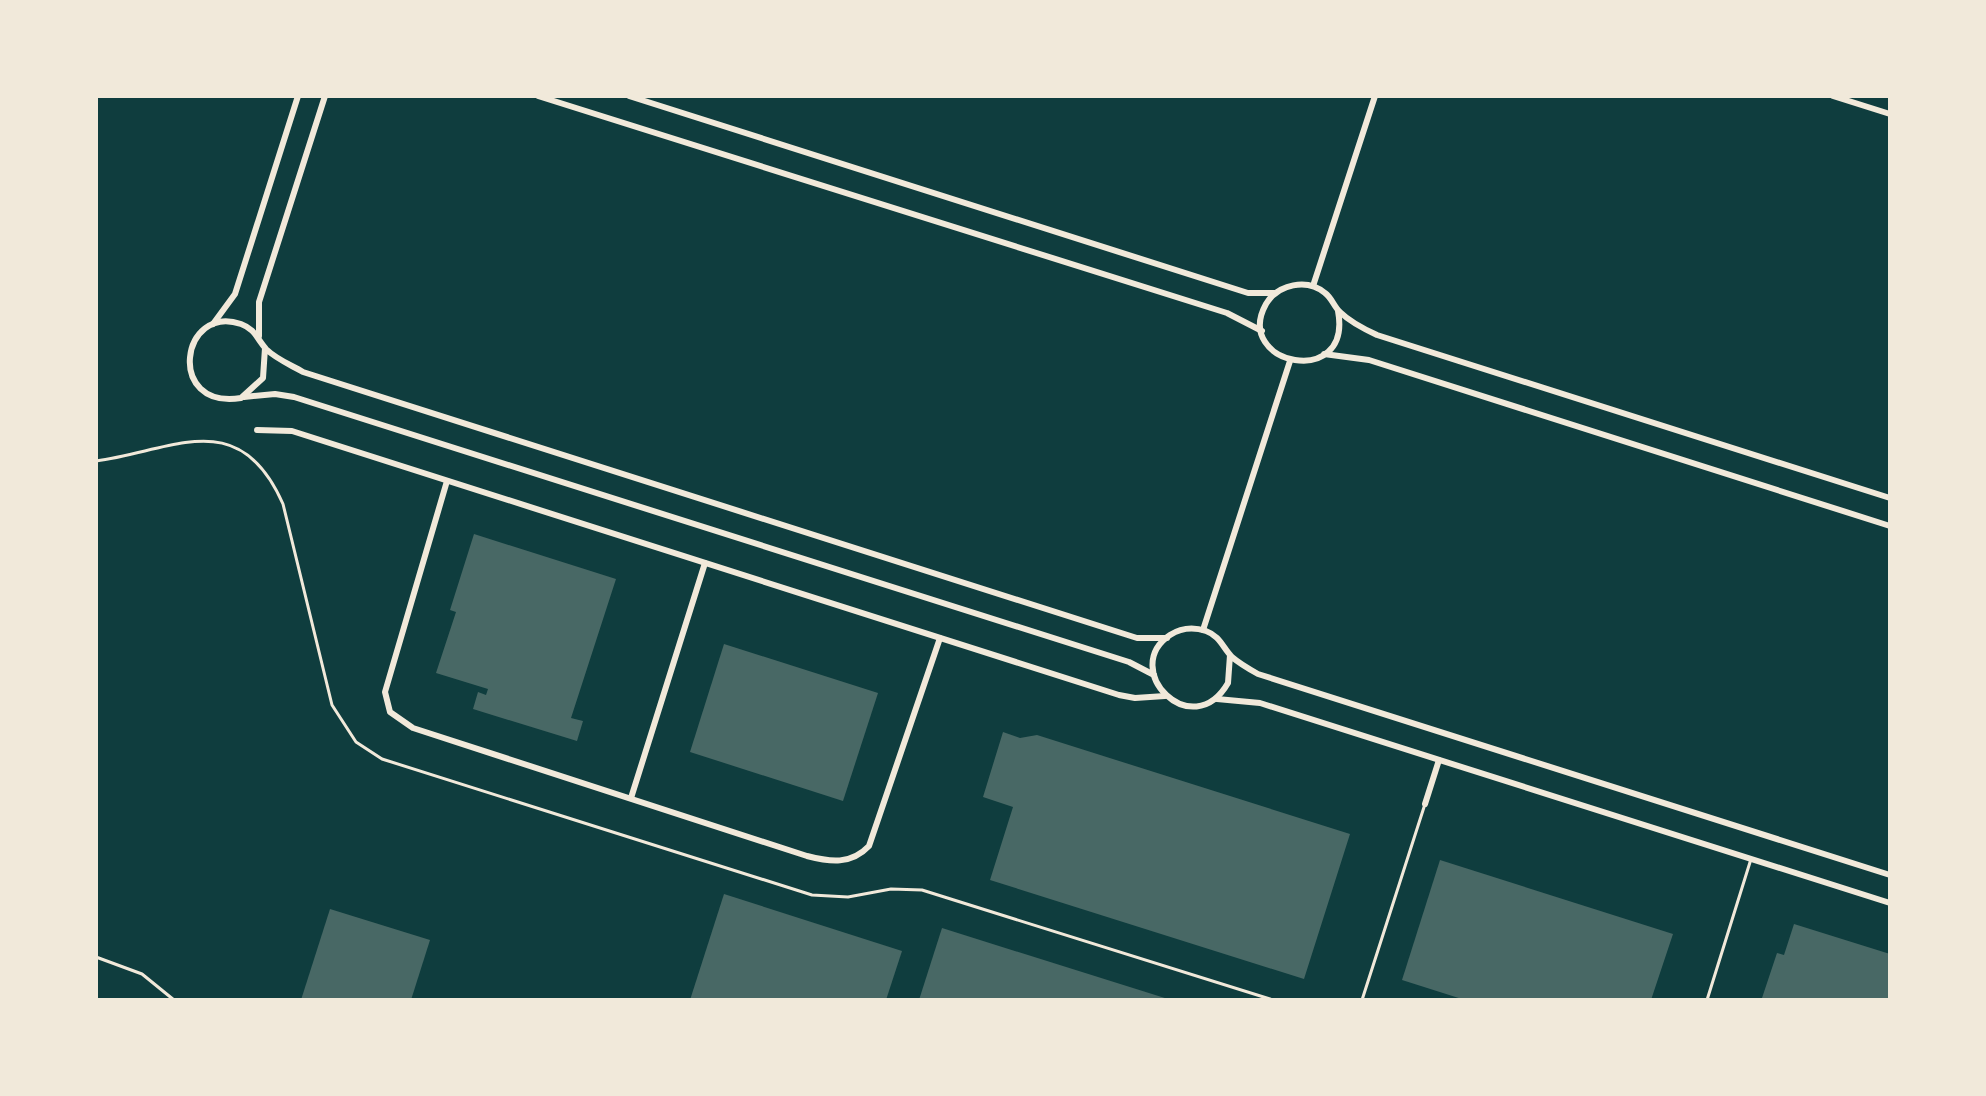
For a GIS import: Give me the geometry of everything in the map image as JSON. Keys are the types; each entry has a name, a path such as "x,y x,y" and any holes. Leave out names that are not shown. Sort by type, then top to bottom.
{"street":[{"path":"298,96 235,294 213,324 202,331 189,354 194,380 214,397 275,394 294,397 1129,662 1154,675"},
{"path":"241,398 263,378 265,348 259,336 259,302 325,96"},
{"path":"538,96 1227,313 1262,331"},
{"path":"629,96 1248,293 1275,293 1300,284 1313,286 1324,291 1338,311 1377,335 1890,498"},
{"path":"1313,286 1375,96"},
{"path":"1833,96 1890,114"},
{"path":"1275,293 1263,310 1262,331 1272,350 1290,361 1314,360 1324,354 1336,339 1338,311"},
{"path":"213,324 238,323 259,336"},
{"path":"265,348 303,372 1137,638 1167,638"},
{"path":"1324,354 1369,360 1890,526"},
{"path":"1203,630 1290,361"},
{"path":"257,430 292,431 1119,695 1135,698 1165,696 1185,706 1207,704 1217,699 1251,700 1890,903"},
{"path":"447,481 385,692 390,712 413,728 825,860 851,859 869,846 940,638"},
{"path":"631,798 705,563"},
{"path":"1165,696 1154,675 1155,655 1167,638 1178,631 1203,630 1215,635 1230,655 1268,678 1890,875"},
{"path":"1217,699 1231,674 1230,655"},
{"path":"1425,804 1439,760"}],"lane":[{"path":"96,461 193,439 221,443 255,462 276,489 283,504 332,705 356,742 382,759 812,895 848,897 907,887 922,890 1273,1000"},
{"path":"1362,1000 1425,804"},
{"path":"1707,1000 1751,859"},
{"path":"96,957 142,974 174,1000"}],"building":[{"path":"474,534 616,579 571,718 583,721 577,741 473,709 478,692 486,695 488,689 436,673 456,612 450,610"},
{"path":"724,644 878,693 843,801 690,752"},
{"path":"1003,732 1020,738 1037,735 1350,834 1304,979 990,880 1013,807 983,797"},
{"path":"1440,860 1673,934 1651,1000 1465,1000 1402,980"},
{"path":"724,894 902,951 886,1000 690,1000"},
{"path":"330,909 430,940 411,1000 301,1000"},
{"path":"1794,924 1890,954 1890,1000 1762,998 1777,953 1784,955"},
{"path":"942,928 1168,999 1168,1000 919,1000"}]}
